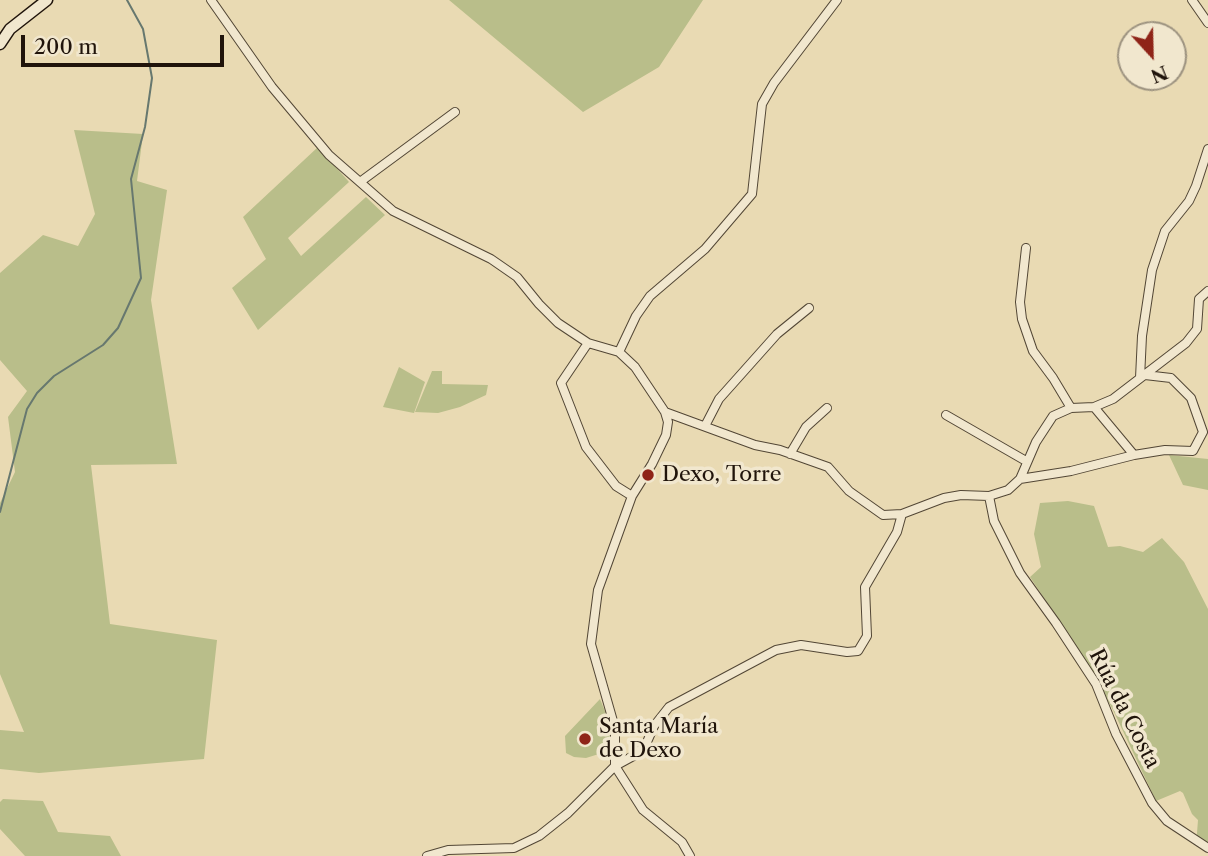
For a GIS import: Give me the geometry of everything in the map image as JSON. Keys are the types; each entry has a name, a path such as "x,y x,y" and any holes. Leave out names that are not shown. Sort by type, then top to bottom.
{"main road":[{"path":"0,42 10,29 47,0"}],"street":[{"path":"211,0 279,96 329,155 393,211 491,259 517,277 558,323 588,343 619,352 635,367 665,412 668,422 666,435 632,496 598,590 591,644 615,728 615,766 643,810 682,842 691,856"},
{"path":"619,352 636,316 650,296 705,249 752,194 762,104 774,83 837,0"},
{"path":"1192,0 1208,23"},
{"path":"359,182 455,112"},
{"path":"1143,376 1142,336 1152,270 1165,231 1189,201 1196,186 1208,149"},
{"path":"1026,248 1020,302 1023,318 1033,351 1071,408"},
{"path":"665,412 828,467 849,491 883,515 902,514 944,498 961,495 989,496 1008,490 1020,479 1026,461 1054,416 1071,408 1094,407 1113,399 1185,343 1196,329 1199,299 1208,291"},
{"path":"705,426 719,399 777,334 808,307"},
{"path":"588,343 561,383 586,447 617,486 632,496"},
{"path":"1020,479 1071,471 1164,450 1194,451 1203,432 1191,398 1171,378 1143,376"},
{"path":"1094,407 1134,455"},
{"path":"790,454 806,428 827,408"},
{"path":"946,415 1026,461"},
{"name":"Rúa da Costa","path":"989,496 994,521 1020,573 1096,684 1116,734 1152,803 1167,821 1208,848"},
{"path":"507,856 514,848 554,826 615,766 637,754 669,707 776,650 801,645 847,652 858,651 867,636 865,587 897,532 902,514"},
{"path":"427,856 448,850 514,848"}],"green space":[{"path":"449,0 703,0 659,67 583,112"},
{"path":"74,130 143,134 137,181 167,190 151,300 177,464 91,465 110,624 217,640 204,759 39,773 0,769 0,730 24,732 0,674 0,503 15,472 8,417 27,391 0,360 0,273 43,235 78,246 95,214"},
{"path":"318,147 349,182 288,238 301,256 366,197 385,215 258,330 232,288 266,259 243,217"},
{"path":"399,367 425,382 414,413 383,407"},
{"path":"432,371 442,371 442,384 488,385 486,395 460,407 438,413 415,412"},
{"path":"1169,455 1208,459 1208,490 1183,485"},
{"path":"1068,501 1094,506 1108,547 1120,546 1143,552 1162,538 1184,562 1208,609 1208,851 1196,846 1198,820 1192,814 1183,793 1180,791 1156,801 1113,710 1083,657 1030,577 1041,567 1034,534 1040,503"},
{"path":"600,699 611,726 612,736 602,753 586,758 566,753 565,736"},
{"path":"3,799 43,801 58,832 110,836 121,856 25,856 0,829 0,802"}],"waterway":[{"path":"0,512 27,409 37,393 54,376 103,345 118,328 141,278 131,179 145,127 152,78 143,29 127,0"}],"place":[{"name":"Dexo, Torre","path":"648,475"},
{"name":"Santa María de Dexo","path":"585,739"}]}
